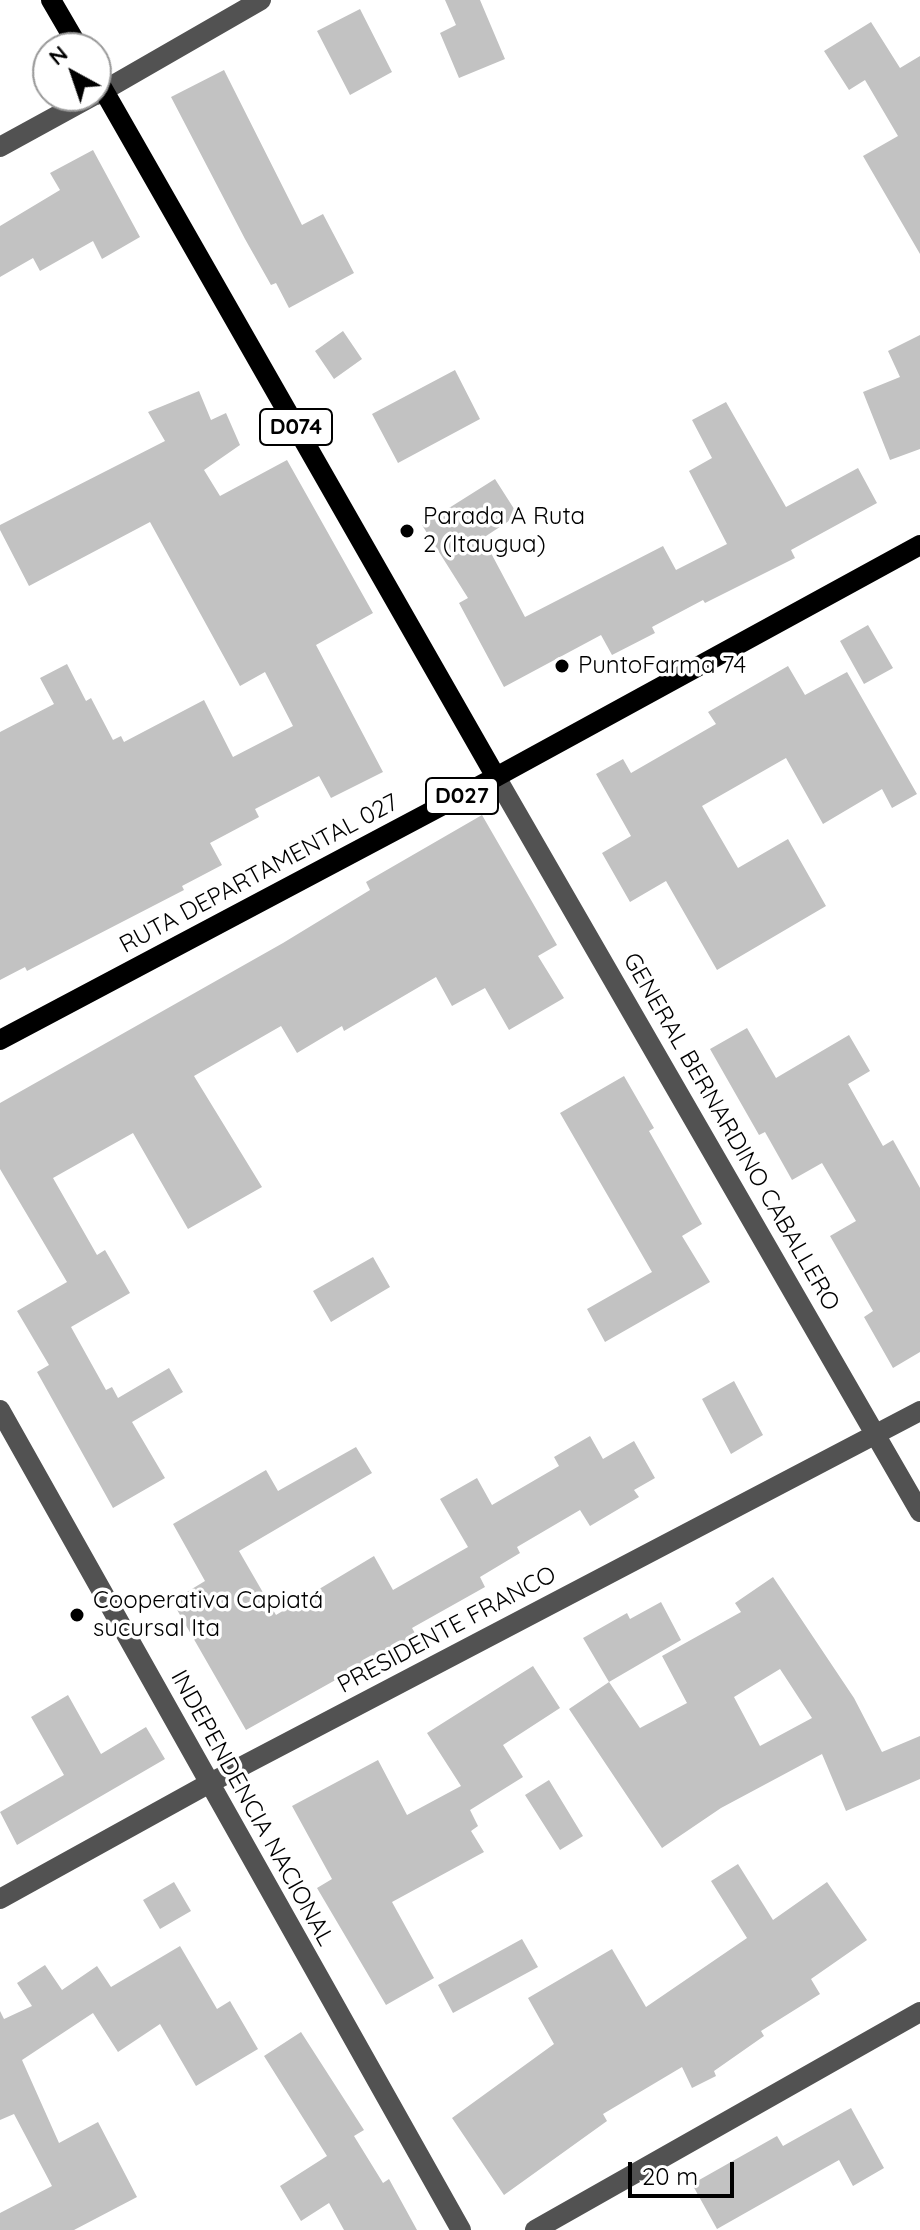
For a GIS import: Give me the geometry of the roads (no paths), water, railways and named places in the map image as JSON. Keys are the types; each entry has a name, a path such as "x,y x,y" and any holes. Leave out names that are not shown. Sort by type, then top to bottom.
{"main road":[{"path":"51,0 70,32"},
{"name":"D074","path":"110,112 496,777"},
{"name":"RUTA DEPARTAMENTAL 027","path":"0,1040 496,777 920,545"}],"street":[{"path":"112,81 261,0"},
{"path":"0,147 59,112"},
{"name":"GENERAL BERNARDINO CABALLERO","path":"496,777 920,1512"},
{"name":"INDEPENDENCIA NACIONAL","path":"0,1410 461,2230"},
{"name":"PRESIDENTE FRANCO","path":"0,1899 208,1784 920,1411"},
{"path":"535,2230 920,2012"}],"place":[{"name":"Parada A Ruta 2 (Itaugua)","path":"407,531"},
{"name":"PuntoFarma 74","path":"562,666"},
{"name":"Cooperativa Capiatá sucursal Ita","path":"77,1615"}]}
